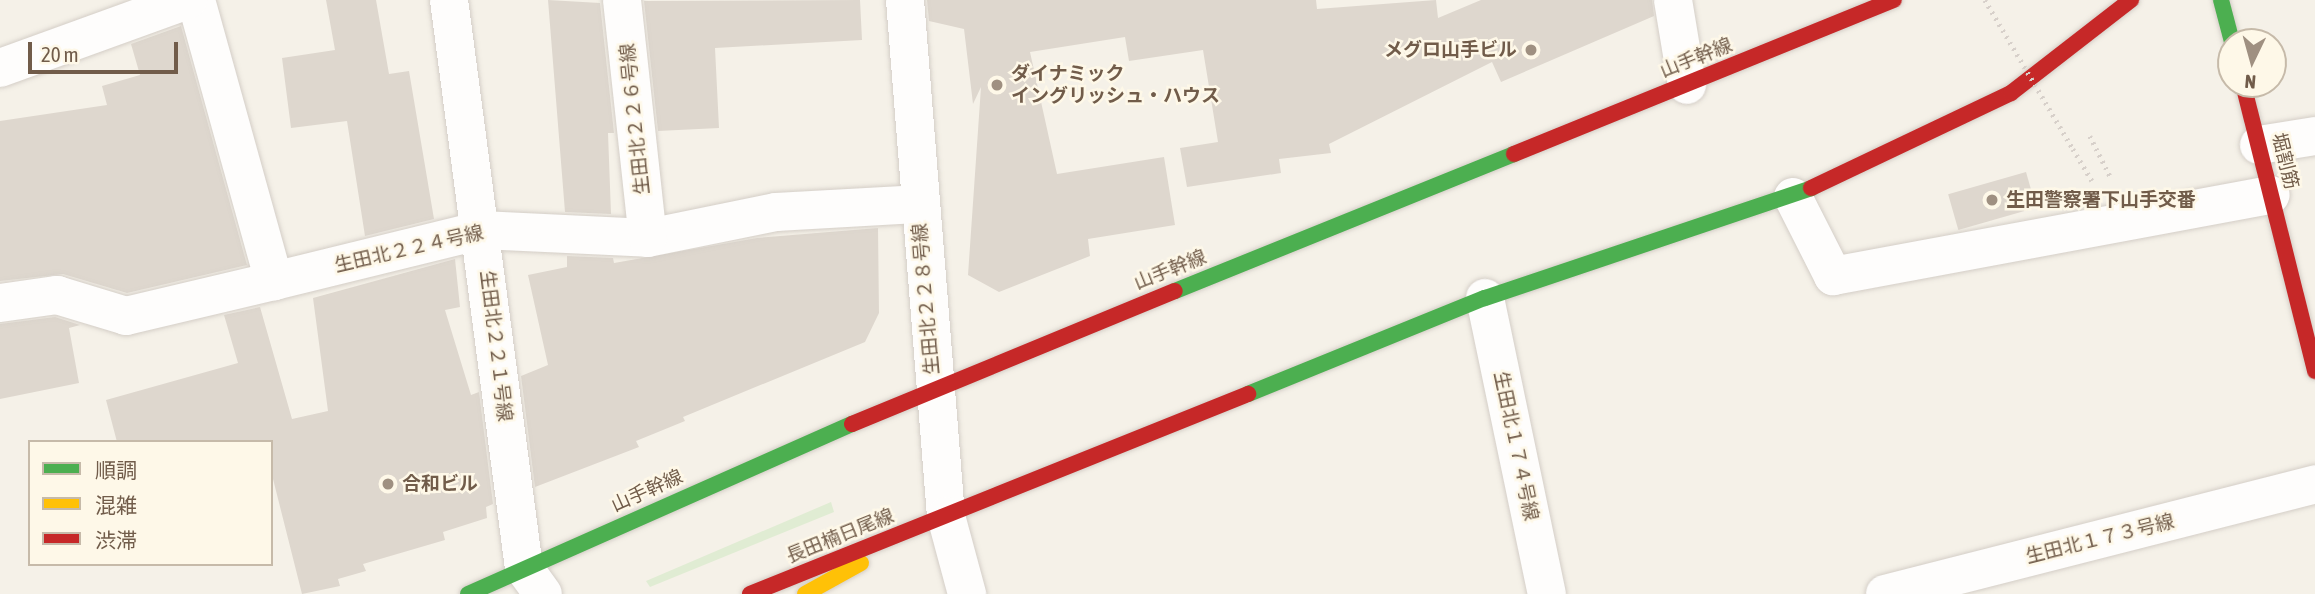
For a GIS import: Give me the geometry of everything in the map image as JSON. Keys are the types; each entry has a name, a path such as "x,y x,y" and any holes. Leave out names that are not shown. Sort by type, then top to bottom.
{"main road":[{"name":"山手幹線","path":"468,594 534,581 934,388 1894,0"},
{"path":"805,594 946,516 1485,298 1793,197 2011,93 2131,0"},
{"path":"2221,0 2228,28"},
{"name":"堀割筋","path":"2247,98 2315,371"},
{"name":"長田楠日尾線","path":"750,594 946,516"}],"street":[{"path":"0,68 188,0"},
{"path":"196,0 274,281"},
{"name":"生田北２２１号線","path":"449,0 534,581"},
{"name":"生田北２２６号線","path":"622,0 648,238"},
{"name":"生田北２２８号線","path":"905,0 917,204 946,516 967,594"},
{"path":"1672,0 1687,85"},
{"path":"2259,145 2315,136"},
{"path":"1793,197 1833,276 2271,195"},
{"name":"生田北２２４号線","path":"0,303 57,295 126,316 481,230 648,238 776,212 917,204"},
{"name":"生田北１７４号線","path":"1485,298 1547,594"},
{"name":"生田北１７３号線","path":"1885,594 2315,484"},
{"path":"832,594 946,516"}],"path":[{"path":"1985,0 2094,185 2112,174 2090,136"}],"green space":[{"path":"831,502 834,512 650,587 646,581"}],"building":[{"path":"326,0 376,0 389,74 409,71 434,219 365,236 347,121 291,128 282,58 335,50"},
{"path":"548,0 600,3 614,133 608,133 611,214 565,212"},
{"path":"860,0 862,40 715,48 719,128 658,131 644,1"},
{"path":"927,0 1316,0 1317,9 1436,0 1438,18 1481,0 1652,0 1654,16 1501,82 1492,62 1329,144 1331,153 1279,159 1281,173 1187,187 1180,148 1218,142 1203,50 1129,61 1125,37 1030,52 1057,174 1164,157 1175,225 1088,239 1090,256 999,292 968,275 981,87 973,104 964,29 929,21"},
{"path":"181,26 247,265 127,293 63,274 0,281 0,121 107,105 102,86 140,75 131,44"},
{"name":"生田警察署下山手交番","path":"2026,172 2036,208 1958,230 1948,194"},
{"path":"878,228 879,313 865,342 683,417 685,421 636,441 639,447 535,487 521,376 548,365 528,275 567,267 567,256 613,258 614,263 757,238"},
{"path":"455,259 460,307 445,310 471,395 479,392 493,504 486,507 487,518 443,532 445,540 363,564 366,571 338,579 340,586 302,594 273,479 273,440 116,440 106,400 238,363 224,315 260,307 292,419 328,411 313,298"},
{"path":"55,317 80,325 69,328 79,383 0,399 0,324"}],"traffic: fast":[{"path":"2221,0 2228,28"},
{"path":"1175,291 1514,154"},
{"path":"1248,394 1485,298 1811,188"},
{"path":"468,594 852,424"}],"traffic: slow":[{"path":"805,594 861,563"}],"traffic: jam":[{"path":"1514,154 1894,0"},
{"path":"1811,188 2011,93 2131,0"},
{"path":"2247,98 2315,371"},
{"path":"852,424 1175,291"},
{"path":"750,594 1248,394"}],"place":[{"name":"メグロ山手ビル","path":"1531,50"},
{"name":"ダイナミック イングリッシュ・ハウス","path":"997,85"},
{"name":"生田警察署下山手交番","path":"1992,200"},
{"name":"合和ビル","path":"388,484"}]}
